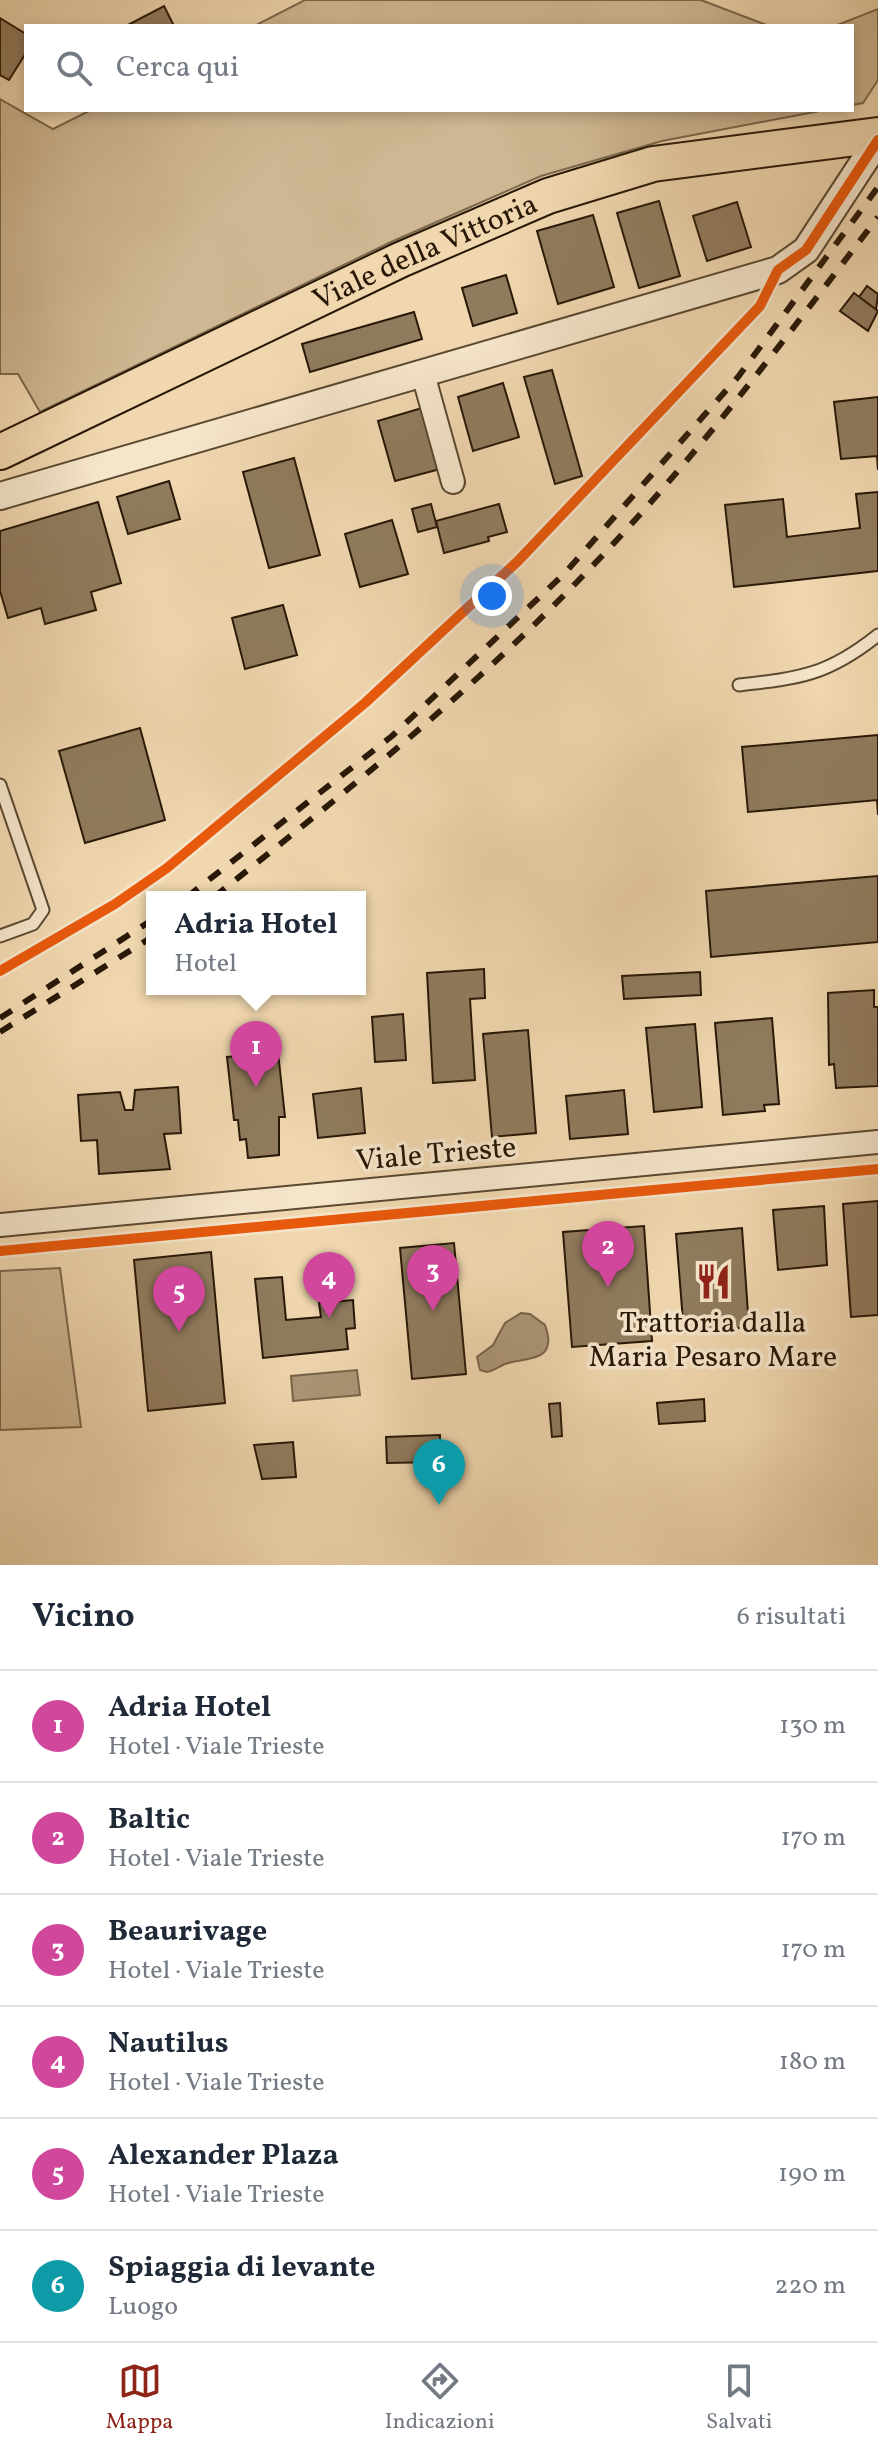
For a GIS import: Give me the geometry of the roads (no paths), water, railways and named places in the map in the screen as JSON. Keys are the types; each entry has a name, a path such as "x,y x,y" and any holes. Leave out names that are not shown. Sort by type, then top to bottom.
{"main road":[{"name":"Viale della Vittoria","path":"0,452 400,260 548,196 653,164 878,137"}],"street":[{"path":"0,496 778,270 806,250 878,137"},
{"path":"423,374 453,482"},
{"name":"Viale Trieste","path":"0,1225 878,1142"}],"lane":[{"path":"739,685 804,678 845,661 878,635"},
{"path":"0,785 43,910 33,924 0,936"}],"railway":[{"path":"195,891 392,736 564,574 738,377 878,187"},
{"path":"221,891 444,708 574,585 694,452 878,217"},
{"path":"0,1018 146,924"},
{"path":"0,1032 146,941"}],"place":[{"name":"Adria Hotel","path":"256,1087"},
{"name":"Trattoria dalla Maria Pesaro Mare","path":"713,1281"},
{"name":"Baltic","path":"608,1287"},
{"name":"Beaurivage","path":"433,1311"},
{"name":"Nautilus","path":"329,1318"},
{"name":"Alexander Plaza","path":"179,1332"},
{"name":"Spiaggia di levante","path":"439,1505"}]}
